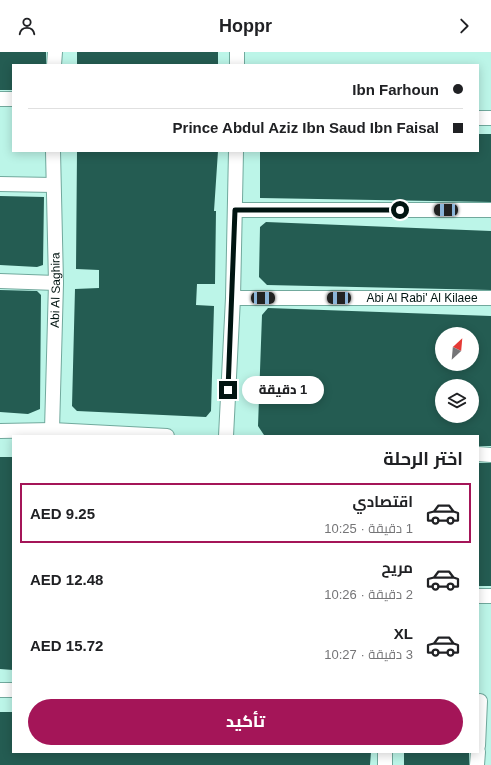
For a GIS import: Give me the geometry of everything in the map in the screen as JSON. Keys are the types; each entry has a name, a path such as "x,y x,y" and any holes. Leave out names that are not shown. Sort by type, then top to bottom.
{"street":[{"path":"54,64 55,52"},
{"path":"237,52 237,64"},
{"path":"0,98 12,99"},
{"path":"479,118 491,118"},
{"name":"Abi Al Saghira","path":"52,430 56,283 53,152"},
{"path":"226,435 233,298 236,152"},
{"path":"0,184 54,185"},
{"path":"235,210 491,210"},
{"path":"0,281 56,283"},
{"name":"Abi Al Rabi' Al Kilaee","path":"233,298 491,298"},
{"path":"0,431 52,430 115,435"},
{"path":"479,454 491,455"},
{"path":"479,596 491,596"},
{"path":"0,690 12,690"},
{"path":"479,737 483,701"},
{"path":"385,753 385,765"},
{"path":"477,765 478,753"}],"building":[{"path":"0,52 46,52 46,64 12,64 12,90 0,90"},
{"path":"77,52 218,52 218,64 77,64"},
{"path":"479,134 491,134 491,202 260,198 260,152 479,152"},
{"path":"77,152 218,152 214,211 216,211 215,284 197,284 196,305 214,306 211,411 206,417 77,411 72,406 75,289 99,288 99,270 76,269"},
{"path":"0,196 44,197 43,265 37,267 0,265"},
{"path":"266,222 491,231 491,290 267,285 259,277 260,227"},
{"path":"0,290 37,291 41,295 40,409 28,414 0,412"},
{"path":"268,308 491,316 491,446 479,446 479,435 264,435 258,426 262,315"},
{"path":"0,457 12,457 12,670 0,669"},
{"path":"479,463 491,463 491,586 479,586"},
{"path":"0,712 12,712 12,753 371,753 370,765 0,765"},
{"path":"404,753 469,753 469,765 404,765"}],"route":[{"path":"228,390 233,298 235,210 400,210"}]}
